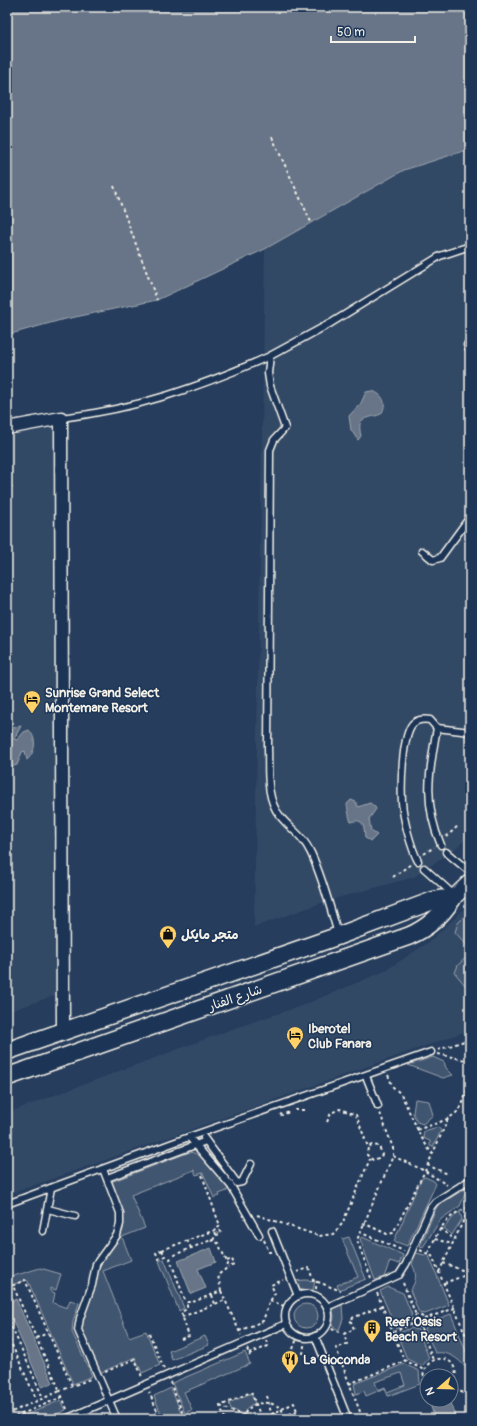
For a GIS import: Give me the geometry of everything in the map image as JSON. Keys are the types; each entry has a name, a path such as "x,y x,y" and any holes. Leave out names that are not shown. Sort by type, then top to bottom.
{"main road":[{"name":"شارع الفنار","path":"7,1051 432,902 441,899 454,898"},
{"name":"شارع الفنار","path":"7,1077 409,936 431,924 454,898"}],"street":[{"path":"7,428 61,418 63,1032"},
{"name":"شارع الفنار","path":"454,898 470,882"}],"lane":[{"path":"61,418 102,412 177,394 236,371 270,356 331,323 440,256 470,246"},
{"path":"470,340 467,346 470,352"},
{"path":"270,356 268,373 270,386 285,428 274,440 270,450 268,748 271,796 274,807 280,817 298,833 311,853 321,876 338,936"},
{"path":"422,551 433,560 440,558 470,517"},
{"path":"418,860 402,803 402,763 410,727 415,722 430,720 437,728 470,732"},
{"path":"437,728 428,791 434,828 441,844"},
{"path":"446,852 470,872"},
{"path":"424,868 454,898"},
{"path":"7,1204 189,1137 431,1052"},
{"path":"366,1076 378,1106"},
{"path":"200,1134 238,1183 242,1182 251,1164"},
{"path":"189,1137 224,1176 259,1235"},
{"path":"107,1178 206,1140"},
{"path":"103,1169 120,1213 120,1224 117,1235 96,1264 92,1285 80,1318 78,1330 117,1419"},
{"path":"327,1306 375,1287 399,1275 413,1248 431,1206 470,1180"},
{"path":"43,1230 51,1188"},
{"path":"48,1209 75,1216"},
{"path":"272,1231 298,1296"},
{"path":"309,1294 315,1295 327,1306 329,1313 326,1327 315,1336 305,1338 298,1336 293,1333 286,1324 285,1316 287,1308 291,1300 298,1296 309,1294"},
{"path":"66,1419 286,1324"},
{"path":"315,1336 348,1419"}],"path":[{"path":"272,137 311,222"},
{"path":"114,186 157,300"},
{"path":"7,491 12,486"},
{"path":"393,877 441,844 459,825"},
{"path":"431,1052 470,1039"},
{"path":"431,1052 470,1061"},
{"path":"386,1069 393,1087 401,1094 417,1130 432,1154"},
{"path":"417,1130 448,1119 461,1108 465,1094 470,1087"},
{"path":"378,1106 391,1142 393,1156 359,1232 357,1243 405,1362"},
{"path":"327,1122 331,1113 340,1109 356,1115 368,1147 367,1155 370,1158 377,1160 382,1154 380,1146 372,1145 368,1147"},
{"path":"363,1223 387,1234 393,1233 448,1119"},
{"path":"393,1156 424,1171 442,1182"},
{"path":"246,1211 319,1236 333,1234 342,1224 370,1158"},
{"path":"427,1165 448,1174"},
{"path":"202,1175 221,1223 215,1230 156,1253 158,1259 165,1256 171,1256 213,1240 216,1235 221,1234 218,1228"},
{"path":"428,1253 440,1228 455,1213 470,1207 439,1272"},
{"path":"440,1228 454,1240"},
{"path":"215,1230 216,1235"},
{"path":"359,1232 410,1254"},
{"path":"435,1239 452,1244"},
{"path":"187,1240 191,1249"},
{"path":"213,1240 218,1243 227,1261 227,1268"},
{"path":"413,1248 428,1253 439,1272 470,1345"},
{"path":"162,1250 165,1256"},
{"path":"171,1256 171,1264 187,1302 189,1314"},
{"path":"283,1259 291,1256 297,1273 309,1268 313,1280 326,1284 335,1290 344,1290"},
{"path":"227,1261 232,1259 234,1265 218,1275 221,1291 250,1356"},
{"path":"443,1263 470,1273"},
{"path":"444,1283 470,1273"},
{"path":"399,1275 416,1315 419,1315 424,1319"},
{"path":"239,1331 263,1321 270,1301 275,1293 271,1285 290,1277"},
{"path":"365,1282 372,1279"},
{"path":"7,1288 26,1280 72,1386"},
{"path":"315,1295 317,1280"},
{"path":"7,1414 60,1391 13,1286"},
{"path":"187,1302 190,1303 221,1291"},
{"path":"212,1294 215,1304"},
{"path":"182,1317 225,1300"},
{"path":"270,1301 287,1308"},
{"path":"344,1334 354,1329 350,1319 382,1306"},
{"path":"424,1319 455,1308"},
{"path":"181,1339 189,1336 181,1312 187,1309"},
{"path":"412,1324 413,1317 416,1315"},
{"path":"7,1316 43,1398"},
{"path":"421,1328 425,1322 424,1319"},
{"path":"393,1332 412,1324"},
{"path":"412,1324 414,1327 421,1328"},
{"path":"326,1327 344,1334 348,1344 336,1348 360,1415 369,1419 390,1416 402,1419"},
{"path":"421,1328 433,1360"},
{"path":"36,1338 48,1333"},
{"path":"7,1334 36,1401"},
{"path":"293,1349 298,1336"},
{"path":"303,1354 305,1338"},
{"path":"13,1348 20,1345"},
{"path":"426,1368 433,1360 443,1358 451,1363 456,1372 455,1389 470,1396"},
{"path":"349,1384 405,1362 419,1368"},
{"path":"220,1406 251,1392 260,1418 266,1417 271,1413 294,1403 300,1419"},
{"path":"266,1396 271,1413"},
{"path":"10,1419 62,1397"},
{"path":"242,1419 249,1408 256,1404 268,1402 282,1408 286,1418"},
{"path":"220,1406 252,1419"},
{"path":"220,1406 225,1419"},
{"path":"467,1416 470,1410"},
{"path":"278,1419 286,1418 297,1411"},
{"path":"266,1417 270,1419"}],"shaded area":[{"path":"7,7 470,7 470,149 404,170 265,249 157,300 61,320 7,335"},
{"path":"470,149 470,835 454,850 414,877 330,900 254,927 265,249 404,170"},
{"path":"366,392 376,392 382,397 384,407 381,414 361,421 361,436 358,440 351,430 349,416 361,403"},
{"name":"Sunrise Grand Select Montemare Resort","path":"56,427 59,994 7,1012 7,435"},
{"path":"21,726 14,739 17,740 24,732 29,730 33,737 34,749 27,760 25,751 22,752 17,765 7,768 7,734 14,727"},
{"path":"351,800 356,802 358,807 370,803 376,809 369,819 371,831 377,835 371,841 365,838 364,828 361,822 351,822 347,804"},
{"name":"Iberotel Club Fanara","path":"470,904 470,1030 7,1195 7,1113 235,1028 301,1006 385,971 429,942"},
{"path":"470,911 470,949 455,932 458,923"},
{"path":"470,954 470,991 455,973 458,965"},
{"path":"433,1057 444,1062 446,1068 453,1075 443,1078 408,1065"},
{"path":"415,1099 429,1101 433,1115 423,1124 417,1122 413,1113"},
{"path":"438,1127 441,1131 433,1147 430,1146 430,1141 423,1138 424,1131"},
{"path":"190,1152 201,1157 212,1166 228,1187 227,1191 214,1198 203,1173 196,1175 194,1170 131,1195 145,1228 122,1237 131,1260 103,1271 129,1337 146,1331 160,1365 142,1373 135,1357 100,1373 82,1336 81,1325 102,1260 123,1230 123,1214 111,1182"},
{"path":"425,1177 434,1181 436,1184 407,1246 394,1241 421,1179"},
{"path":"468,1187 460,1206 441,1219 423,1247 420,1246 437,1206"},
{"path":"460,1212 462,1219 452,1235 444,1228 457,1213"},
{"path":"349,1237 366,1279 339,1290 337,1285 358,1277 342,1239"},
{"path":"362,1237 403,1255 399,1264 390,1261 384,1277 375,1280 360,1239"},
{"path":"211,1248 216,1262 198,1269 206,1288 191,1294 178,1261"},
{"path":"416,1253 429,1256 449,1305 425,1314 419,1313 410,1290 415,1281 415,1271 412,1264"},
{"path":"164,1259 184,1308 179,1311 159,1261"},
{"path":"40,1268 61,1274 56,1290 50,1288 50,1291 55,1293 53,1303 67,1308 70,1300 79,1303 73,1321 72,1332 92,1376 73,1384 28,1281 25,1280 7,1287 7,1278"},
{"path":"294,1281 315,1281 313,1290 298,1290"},
{"path":"388,1287 403,1293 412,1315 403,1326 396,1329 380,1291"},
{"path":"16,1299 53,1383 42,1387 7,1308 7,1303"},
{"path":"306,1304 314,1308 318,1316 314,1324 306,1328 298,1324 294,1316 298,1308"},
{"path":"342,1305 343,1319 339,1330 332,1326 334,1318 333,1308"},
{"path":"451,1314 470,1361 470,1367 466,1368 460,1361 448,1354 435,1353 425,1329 429,1322"},
{"path":"411,1328 418,1330 429,1358 422,1366 407,1359 399,1339 401,1332"},
{"path":"205,1336 209,1345 172,1360 169,1351"},
{"path":"245,1352 250,1364 184,1392 192,1410 185,1413 172,1383"},
{"path":"404,1364 419,1371 419,1384 388,1396 385,1388 366,1396 364,1391 356,1394 354,1384","holes":["401,1373 405,1385 387,1392 385,1387 378,1390 375,1382"]},
{"path":"171,1388 182,1415 172,1419 150,1419 161,1414 154,1396"},
{"path":"251,1393 255,1403 248,1407 243,1414 231,1409 229,1403"},
{"path":"61,1400 66,1410 45,1419 17,1419"},
{"path":"431,1408 452,1408 455,1416 454,1419 435,1419"}],"place":[{"name":"Sunrise Grand Select Montemare Resort","path":"32,714"},
{"name":"متجر مايكل","path":"168,949"},
{"name":"Iberotel Club Fanara","path":"295,1050"},
{"name":"Reef Oasis Beach Resort","path":"372,1343"},
{"name":"La Gioconda","path":"290,1374"}]}
